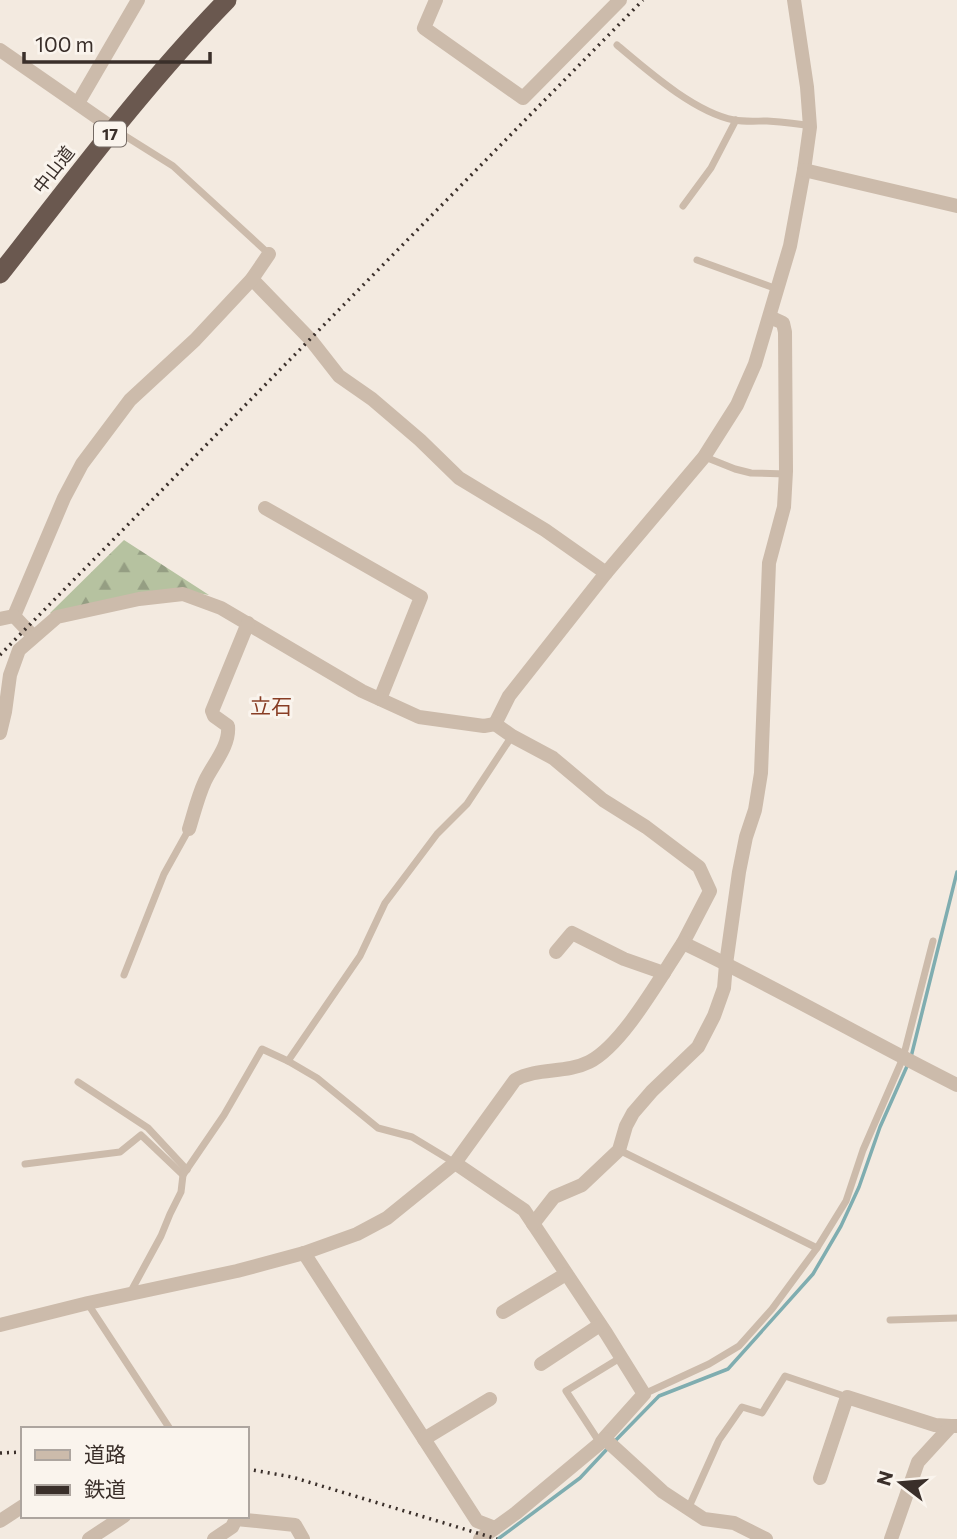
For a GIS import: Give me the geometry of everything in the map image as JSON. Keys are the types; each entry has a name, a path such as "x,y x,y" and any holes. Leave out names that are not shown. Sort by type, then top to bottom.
{"highway":[{"name":"中山道","path":"0,274 114,129 227,0"}],"street":[{"path":"78,103 138,0"},
{"path":"436,0 424,28 523,98 620,0"},
{"path":"495,724 509,696 606,573 704,457 737,405 755,365 790,246 810,127 794,0"},
{"path":"0,50 114,129"},
{"path":"804,170 957,206"},
{"path":"33,636 7,618 82,464 130,400 195,340 252,279 269,254"},
{"path":"252,279 310,339 339,376 420,440 459,478 545,530 606,573"},
{"path":"533,1224 554,1197 582,1185 619,1150 633,1113 698,1047 714,1016 724,988 739,872 755,810 761,773 769,564 784,507 785,332 783,323 769,317"},
{"path":"265,508 421,597 380,699"},
{"path":"0,733 10,675 19,650 57,617 139,599 183,594 222,608 362,691 419,717 484,726 495,724 552,758 603,800 646,827 699,867 710,891 683,943 648,998 609,1048 589,1062 569,1070 527,1073 515,1080 455,1163 387,1217 357,1234 304,1253 0,1325"},
{"path":"190,829 204,783 229,733 228,726 214,716 212,711 248,624"},
{"path":"555,952 572,933 624,958 664,973"},
{"path":"683,943 957,1084"},
{"path":"455,1163 524,1210 644,1394 603,1441 480,1539"},
{"path":"304,1253 477,1521 495,1528"},
{"path":"503,1312 566,1274"},
{"path":"541,1364 600,1325"},
{"path":"820,1478 847,1397 935,1425 954,1426"},
{"path":"424,1439 490,1399"},
{"path":"891,1539 918,1462 954,1426"},
{"path":"603,1441 663,1492 704,1519 734,1523 766,1539"},
{"path":"0,1521 21,1507"},
{"path":"89,1539 121,1518"},
{"path":"214,1539 234,1527 236,1519 295,1525 303,1539"}],"lane":[{"path":"617,45 670,88 722,116 736,120 794,123 810,127"},
{"path":"683,205 711,168 736,120"},
{"path":"114,129 173,166 269,254"},
{"path":"697,260 777,289"},
{"path":"704,457 735,470 786,474"},
{"path":"288,1061 360,956 385,903 437,834 467,804 512,736"},
{"path":"124,975 164,874 190,829"},
{"path":"644,1394 709,1364 739,1346 772,1309 817,1248 846,1201 863,1150 903,1058 933,941"},
{"path":"130,1294 181,1192 185,1172 224,1115 262,1049 317,1078 378,1128 412,1137 455,1163"},
{"path":"78,1082 148,1128 185,1172"},
{"path":"25,1164 120,1152 141,1135 185,1172"},
{"path":"619,1150 817,1248"},
{"path":"88,1303 169,1427"},
{"path":"890,1321 957,1318"},
{"path":"603,1441 566,1391 620,1358"},
{"path":"688,1508 719,1440 742,1407 762,1413 785,1376 847,1397"}],"green space":[{"path":"124,540 209,595 197,593 53,615 50,613"}],"waterway":[{"path":"911,1057 957,872"},
{"path":"614,1442 659,1396 728,1369 813,1274 841,1226 859,1187 880,1127 908,1064"},
{"path":"498,1539 580,1478 609,1447"}],"railway":[{"path":"0,655 643,0"},
{"path":"0,1453 21,1452"},
{"path":"248,1469 292,1477 497,1539"}],"district":[{"name":"立石","path":"271,707"}]}
